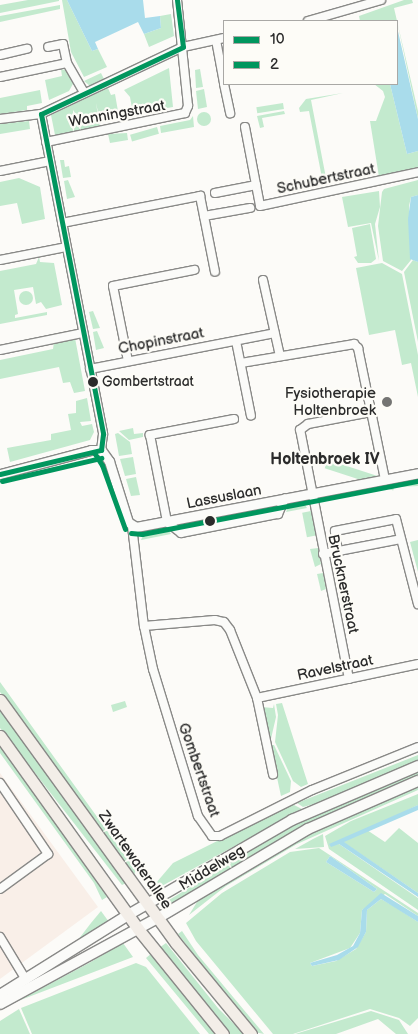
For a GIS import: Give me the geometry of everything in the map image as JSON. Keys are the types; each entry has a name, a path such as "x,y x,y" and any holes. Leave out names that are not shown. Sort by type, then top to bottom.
{"main road":[{"name":"Zwartewaterallee","path":"0,700 147,904 251,1034"},
{"path":"0,736 138,929 223,1034"},
{"name":"Middelweg","path":"0,995 128,915 306,813 418,766"},
{"name":"Middelweg","path":"0,1004 158,918 308,829 418,782"}],"street":[{"path":"178,0 183,47"},
{"path":"311,20 381,0"},
{"name":"Wanningstraat","path":"0,119 41,114 183,47 220,39 223,72"},
{"name":"Wanningstraat","path":"48,47 63,44 67,64 84,93"},
{"name":"Wanningstraat","path":"46,142 179,116 185,113 188,106 183,47"},
{"path":"0,55 27,50"},
{"path":"0,77 67,64"},
{"name":"Wanningstraat","path":"224,85 230,113"},
{"name":"Gombertstraat","path":"41,114 103,434 101,450 109,461 132,526 144,626 181,767 198,816 212,836"},
{"name":"Schubertstraat","path":"245,127 260,206 418,172"},
{"path":"0,171 50,160"},
{"name":"Schubertstraat","path":"215,193 256,185"},
{"path":"62,223 200,196 215,272"},
{"path":"204,216 250,208"},
{"path":"0,260 66,247"},
{"path":"128,361 113,286 194,270"},
{"path":"263,280 280,356"},
{"path":"0,350 82,333"},
{"name":"Chopinstraat","path":"90,369 275,333"},
{"path":"236,341 251,416"},
{"path":"241,363 354,344 358,348 385,480"},
{"name":"Brucknerstraat","path":"348,679 300,436 303,426 371,412"},
{"path":"167,522 150,435 234,419"},
{"path":"0,474 91,450 101,450"},
{"name":"Lassuslaan","path":"132,526 167,522 418,473"},
{"name":"Lassuslaan","path":"167,522 182,534 278,514 285,498"},
{"path":"338,551 334,535 338,530 394,519 418,604"},
{"path":"323,554 400,539"},
{"path":"144,626 215,620 224,622 230,630 257,698 273,774"},
{"name":"Ravelstraat","path":"257,698 418,664"},
{"name":"Middelweg","path":"212,836 220,836 312,790 418,747"},
{"path":"0,783 48,854 0,890"},
{"path":"0,937 26,980"}],"shaded area":[{"path":"0,773 98,907 0,979"}],"green space":[{"path":"28,0 59,1 0,13 0,5"},
{"path":"62,0 67,0 92,51 98,49 107,67 84,77 71,52"},
{"path":"404,0 412,0 413,3 394,8 397,20 360,20 359,16"},
{"path":"60,5 60,9 0,22 0,16"},
{"path":"171,14 174,36 149,47 144,34 161,28 160,16"},
{"path":"398,25 418,111 418,119 398,26"},
{"path":"169,68 173,107 133,114 130,97 124,90"},
{"path":"61,69 68,71 74,82 69,91 49,100 45,80 62,76"},
{"path":"200,69 203,87 196,88 195,70"},
{"path":"101,73 104,79 90,86 84,81"},
{"path":"375,85 390,85 407,154 418,151 418,167 379,177 370,121 376,121 385,97 383,91"},
{"path":"108,88 111,95 115,94 119,117 100,121 96,103 100,128 55,135 51,115"},
{"path":"204,89 207,107 198,109 196,91"},
{"path":"40,90 42,103 27,106 27,110 0,114 0,98"},
{"path":"343,93 311,100 326,178 322,178 309,111 300,112 299,108 306,99"},
{"path":"283,103 284,109 257,113 256,107"},
{"path":"284,111 285,114 262,118 264,127 260,128 257,116"},
{"path":"204,112 209,114 211,119 209,124 204,126 199,124 197,119 199,114"},
{"path":"193,116 194,127 161,133 160,126 190,120"},
{"path":"29,121 30,129 0,134 0,124"},
{"path":"157,127 159,134 132,141 130,135"},
{"path":"127,133 128,140 110,143 108,134"},
{"path":"60,160 64,160 65,167 69,166 71,177 63,178"},
{"path":"19,178 40,187 45,219 22,224 17,203 0,206 0,182"},
{"path":"68,180 75,197 67,199 64,181"},
{"path":"418,180 418,195 411,197 409,206 411,260 402,271 383,261 378,226 382,192 384,189"},
{"path":"379,191 380,207 375,224 379,261 371,223 348,227 342,197"},
{"path":"370,224 376,259 371,263 358,263 354,257 357,256 352,228"},
{"path":"39,257 40,262 54,263 62,305 46,309 41,302 36,304 33,287 14,290 18,314 15,315 15,318 47,312 47,315 0,324 0,271 36,264"},
{"path":"413,260 418,262 418,342 404,272"},
{"path":"382,263 402,274 418,355 418,397 411,363 402,365 395,330 369,335 356,268"},
{"path":"26,291 31,293 33,298 31,303 26,305 21,303 19,298 21,293"},
{"path":"93,311 100,328 93,329 89,312"},
{"path":"97,331 104,348 96,350 93,332"},
{"path":"75,338 85,391 74,393 70,382 63,383 59,367 0,379 0,360 53,349 54,342"},
{"path":"87,398 91,421 80,422 82,426 92,424 94,432 90,440 10,462 7,448 51,440 51,434 71,430 68,414 76,413 76,401"},
{"path":"133,428 134,434 143,433 143,437 129,440 119,431"},
{"path":"118,433 130,442 132,454 119,456 115,434"},
{"path":"133,457 136,474 125,476 120,459"},
{"path":"328,460 396,482 393,491 325,468"},
{"path":"136,477 140,495 131,496 126,479"},
{"path":"418,478 418,486 399,487 398,482"},
{"path":"302,500 307,508 286,512 290,503"},
{"path":"275,506 276,510 203,524 225,515"},
{"path":"311,511 316,536 307,537 302,513"},
{"path":"166,527 171,534 141,540 145,531"},
{"path":"418,540 418,572 410,542"},
{"path":"318,548 321,564 315,567 310,549"},
{"path":"323,573 326,589 321,591 317,574"},
{"path":"0,682 126,857 140,873 135,872 134,877 0,692"},
{"path":"125,701 127,707 113,712 111,705"},
{"path":"282,703 308,784 301,787 293,781 275,742 278,715 276,704"},
{"path":"274,704 276,717 270,743 261,707 273,708"},
{"path":"0,707 126,883 122,885 0,728"},
{"path":"0,743 107,897 102,900 94,883 0,753"},
{"path":"270,745 274,745 291,781 290,792 281,796"},
{"path":"418,755 418,761 314,804 303,807 297,803"},
{"path":"418,770 418,777 315,821 172,904 169,900 291,826"},
{"path":"418,786 418,790 297,844 226,886 189,915 197,902 220,885 320,828"},
{"path":"418,794 418,805 339,844 418,898 418,910 329,849 325,836 351,821"},
{"path":"292,804 302,809 160,887 156,883 173,863"},
{"path":"399,828 418,843 418,893 343,842 367,830 385,842"},
{"path":"323,834 324,847 295,849 313,839"},
{"path":"319,848 418,913 418,916 385,894 362,910 360,933 350,948 310,963 312,966 336,961 356,949 366,932 367,910 381,899 395,907 418,922 418,1018 410,1026 399,1018 370,1009 293,1034 273,1034 196,941 186,923 222,893 290,852","holes":["330,856 377,889 374,892 326,862"]},
{"path":"101,911 109,922 71,949 91,923"},
{"path":"182,931 198,955 264,1034 254,1032 178,934"},
{"path":"123,943 133,957 18,1001 89,963"},
{"path":"166,943 218,1008 244,1034 228,1034 159,948"},
{"path":"152,953 216,1034 209,1034 146,958"},
{"path":"136,963 146,967 200,1034 32,1034 21,1008"},
{"path":"19,1009 30,1034 0,1034 0,1021"},
{"path":"371,1011 399,1020 408,1034 396,1034 378,1019 336,1034 295,1034"}],"water":[{"path":"67,0 143,0 145,18 160,16 161,28 144,34 138,22 95,42 98,49 92,51"},
{"path":"398,31 418,119 418,151 407,154 390,85 398,85"},
{"path":"418,195 418,262 410,259 408,219 411,197"},
{"path":"418,805 418,810 344,842 418,893 418,897 339,844 331,847 329,844"},
{"path":"330,856 377,889 374,892 326,862"},
{"path":"381,893 418,916 418,922 381,899 367,910 366,932 358,947 339,960 312,966 310,963 337,955 353,946 360,933 362,910"}],"transit line":[{"name":"10","path":"177,0 183,47"},
{"name":"10","path":"41,114 183,47"},
{"name":"10","path":"41,114 103,434 101,450"},
{"name":"10","path":"0,474 101,450"},
{"name":"2","path":"95,454 102,465 125,529"},
{"name":"2","path":"2,481 101,458"},
{"name":"2","path":"131,533 142,534 418,481"}],"place":[{"name":"Gombertstraat","path":"93,382"},
{"name":"Fysiotherapie Holtenbroek","path":"387,402"}],"district":[{"name":"Holtenbroek IV","path":"325,460"}]}
